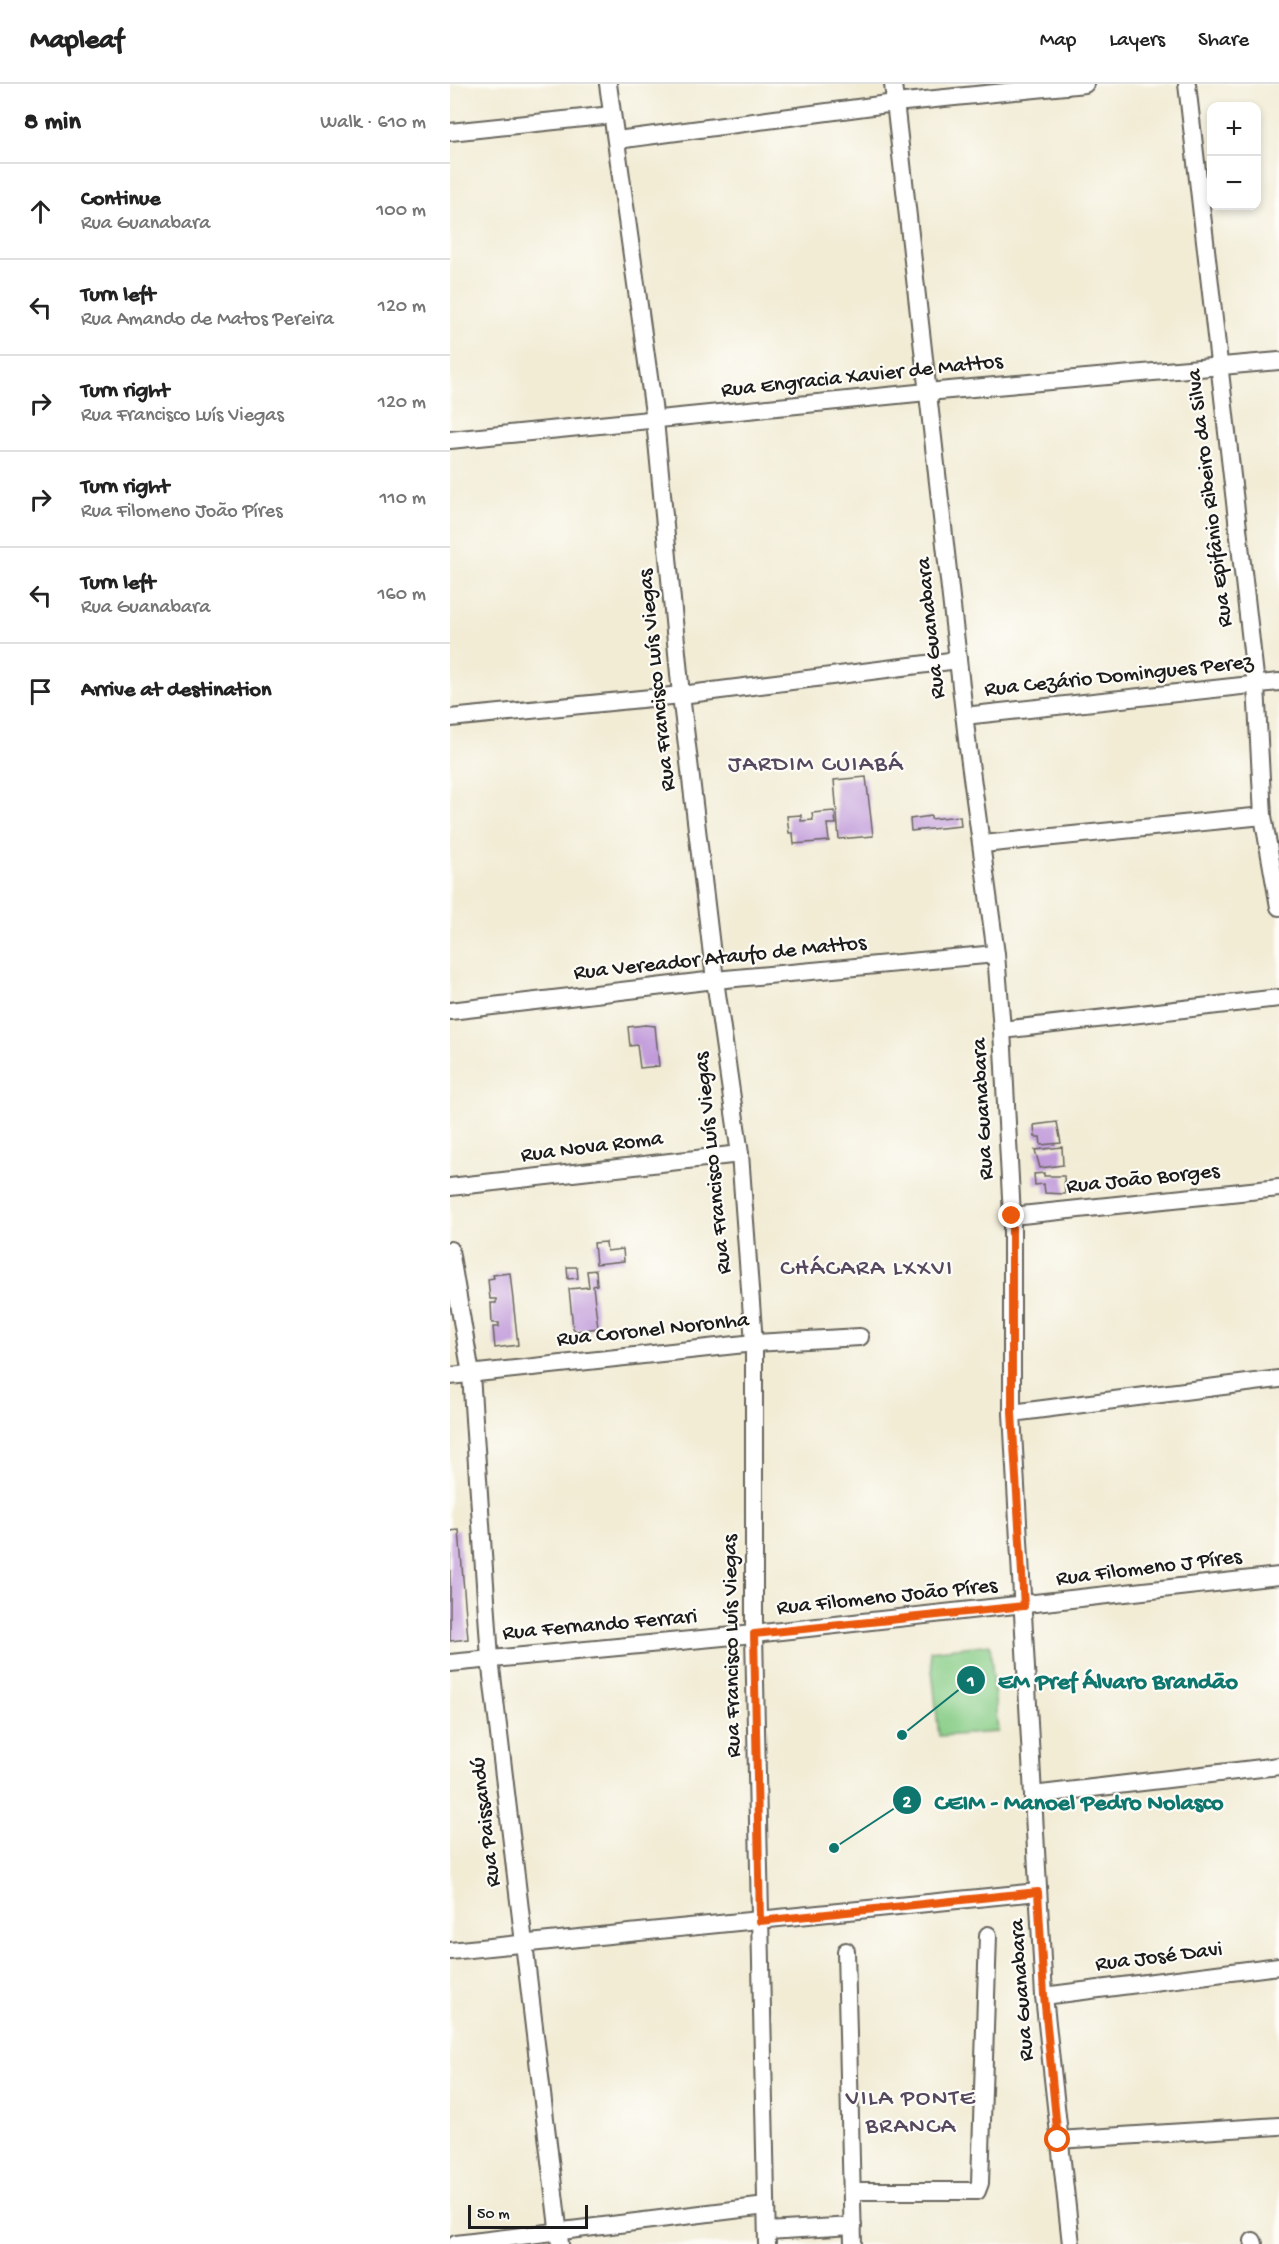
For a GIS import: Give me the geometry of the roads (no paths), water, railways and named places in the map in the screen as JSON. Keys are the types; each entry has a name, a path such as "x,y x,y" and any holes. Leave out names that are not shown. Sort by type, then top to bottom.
{"street":[{"name":"Rua Francisco Luís Viegas","path":"608,84 655,420 681,696 715,980 740,1154 754,1342 754,1634 767,2238"},
{"name":"Rua Guanabara","path":"893,84 964,716 996,954 1012,1216 1012,1413 1038,1892 1044,1995 1071,2244"},
{"path":"617,140 895,103 1085,84"},
{"name":"Rua Epifânio Ribeiro da Silva","path":"1187,84 1256,685 1263,816 1279,907"},
{"path":"450,132 612,115"},
{"name":"Rua Engracia Xavier de Mattos","path":"450,440 927,392 1279,361"},
{"name":"Rua Cezário Domingues Perez","path":"450,718 681,696 958,660"},
{"name":"Rua Cezário Domingues Perez","path":"964,716 1279,682"},
{"path":"983,844 1263,816"},
{"name":"Rua Vereador Ataufo de Mattos","path":"450,1011 715,980 996,954"},
{"path":"1002,1030 1279,998"},
{"name":"Rua Nova Roma","path":"450,1187 740,1154"},
{"name":"Rua João Borges","path":"1012,1216 1279,1188"},
{"name":"Rua Paissandú","path":"450,1250 471,1374 490,1659 559,2237"},
{"name":"Rua Coronel Noronha","path":"450,1376 754,1342 860,1337"},
{"path":"1012,1413 1279,1379"},
{"name":"Rua Filomeno J Píres","path":"1024,1606 1279,1576"},
{"name":"Rua Filomeno João Píres","path":"754,1634 1024,1606"},
{"name":"Rua Fernando Ferrari","path":"450,1663 754,1634"},
{"path":"1033,1795 1279,1766"},
{"path":"450,1952 1038,1892"},
{"path":"852,2191 977,2191 980,2183 988,1935"},
{"path":"846,1951 853,2244"},
{"name":"Rua José Davi","path":"1044,1995 1279,1966"},
{"path":"1058,2140 1279,2126"},
{"path":"456,2244 559,2237 766,2206"},
{"path":"767,2238 853,2226"}],"place":[{"name":"EM Pref Álvaro Brandão","path":"902,1735"},
{"name":"CEIM - Manoel Pedro Nolasco","path":"834,1848"}],"district":[{"name":"JARDIM CUIABÁ","path":"816,765"},
{"name":"CHÁCARA LXXVI","path":"867,1269"},
{"name":"VILA PONTE BRANCA","path":"911,2113"}]}
